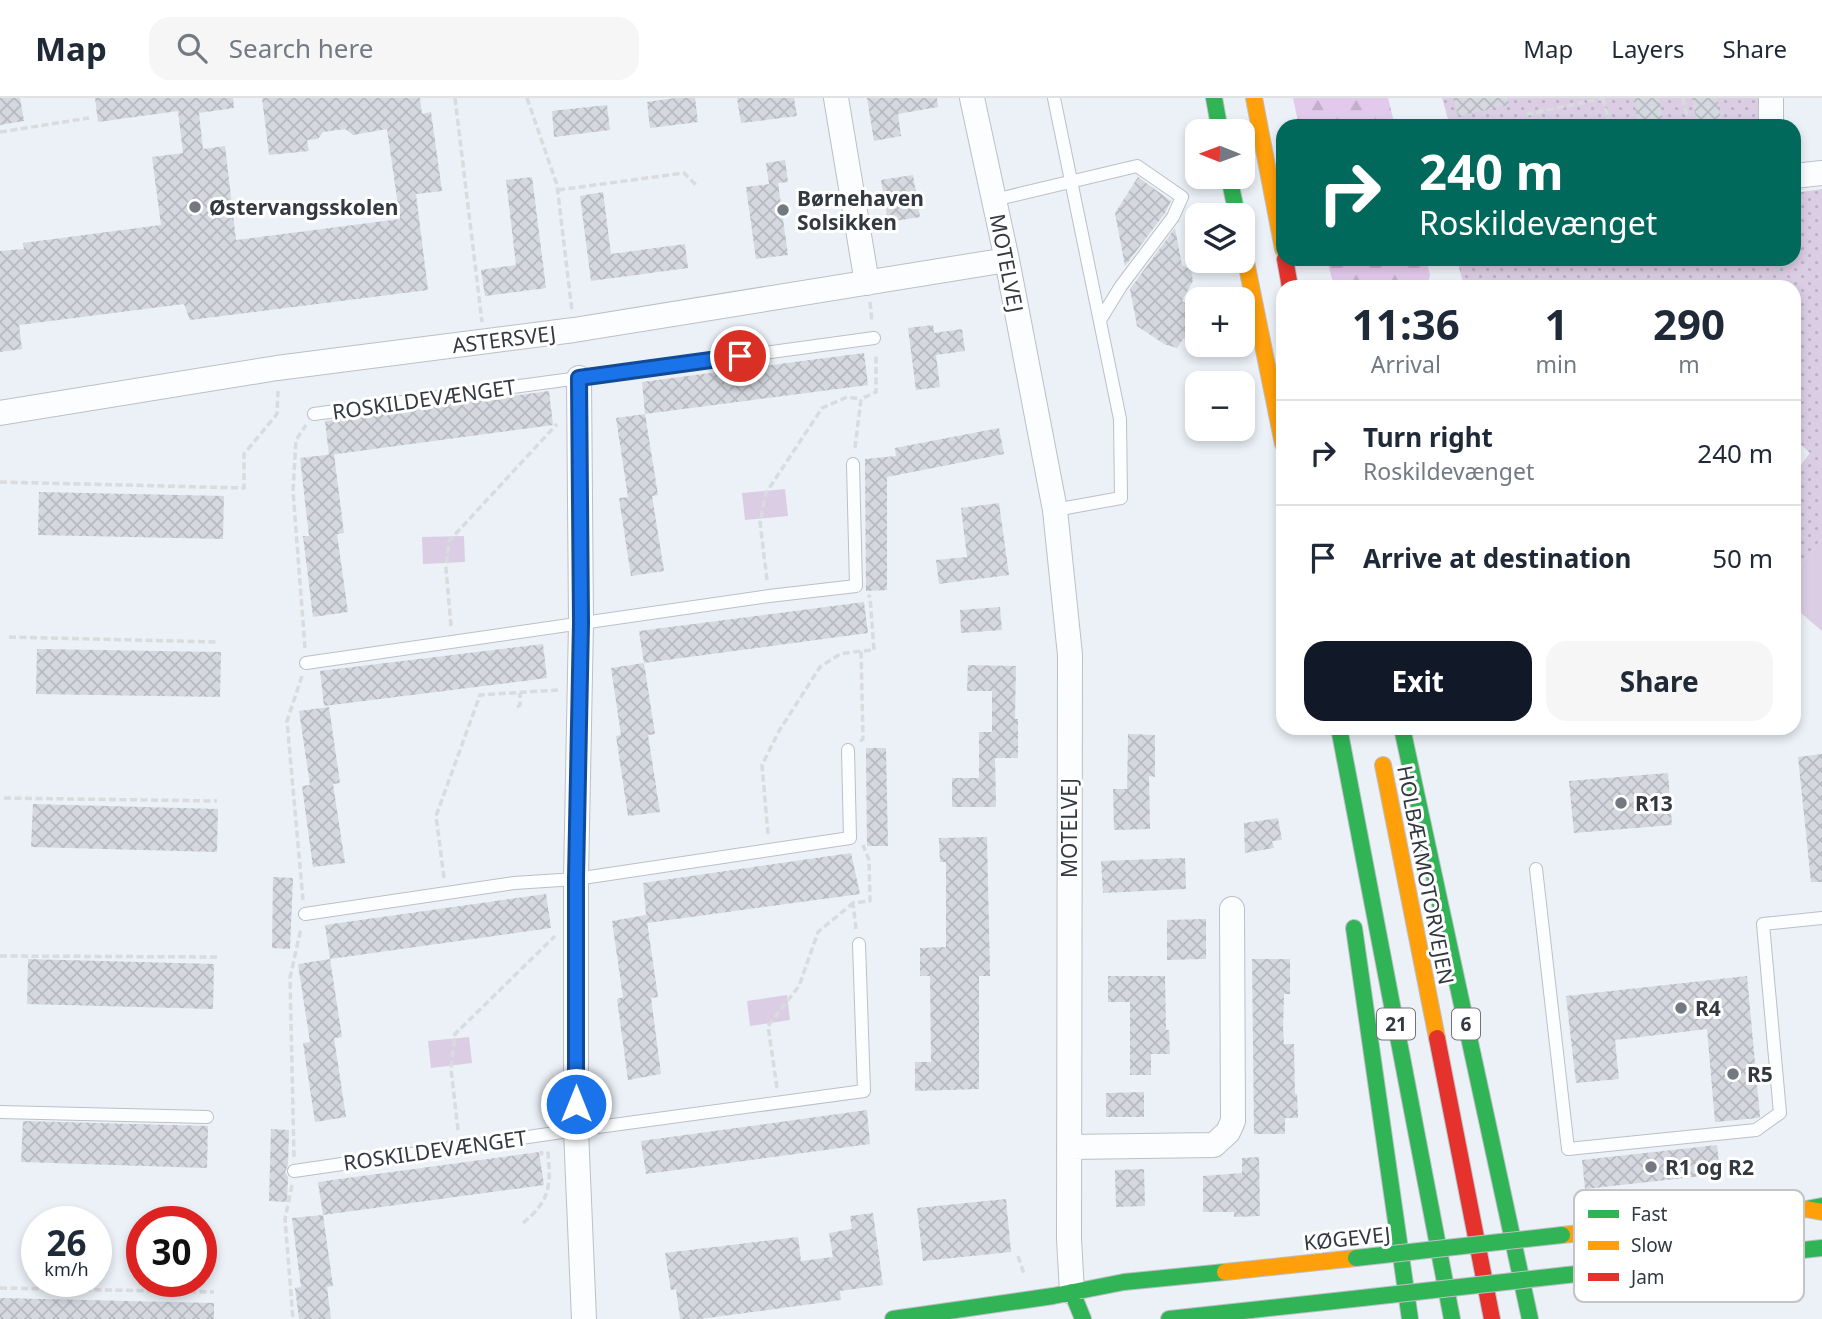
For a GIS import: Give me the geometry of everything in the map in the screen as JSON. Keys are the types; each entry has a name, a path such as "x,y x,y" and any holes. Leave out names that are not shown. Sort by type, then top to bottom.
{"main road":[{"path":"1214,98 1218,119"},
{"path":"1254,98 1276,213"},
{"path":"1248,273 1276,410"},
{"path":"1334,735 1346,852"},
{"name":"21","path":"1340,735 1452,1319"},
{"name":"6","path":"1404,735 1530,1319"},
{"name":"HOLBÆKMOTORVEJEN","path":"1381,755 1492,1319"},
{"path":"1352,907 1363,1003 1410,1319"},
{"name":"KØGEVEJ","path":"893,1319 1067,1307 1124,1282 1574,1235"},
{"path":"1804,1250 1822,1248"},
{"path":"1235,1287 1286,1266"},
{"path":"1168,1319 1574,1274"},
{"path":"1067,1307 1082,1318 1098,1308"}],"street":[{"path":"836,98 867,283"},
{"name":"MOTELVEJ","path":"972,98 1007,260 1055,510 1070,655 1067,1307"},
{"path":"1771,98 1772,119"},
{"path":"1801,175 1822,173"},
{"name":"ASTERSVEJ","path":"0,413 277,368 574,330 1007,260"},
{"path":"579,389 581,623 576,878 576,1130 584,1319"},
{"path":"1069,1147 1214,1145 1228,1132 1233,1121 1232,909"}],"lane":[{"path":"1054,98 1120,419 1121,498 1055,510"},
{"path":"994,200 1137,166 1182,197 1173,217 1121,286 1100,320"},
{"name":"ROSKILDEVÆNGET","path":"314,415 579,389 874,338"},
{"path":"306,663 769,596 856,586 853,464"},
{"path":"304,914 850,838 848,750"},
{"path":"1536,869 1568,1149 1756,1130 1780,1113 1763,923 1822,918"},
{"name":"ROSKILDEVÆNGET","path":"294,1171 864,1091 859,944"},
{"path":"0,1112 207,1117"}],"path":[{"path":"455,98 484,341"},
{"path":"527,98 558,190 574,330"},
{"path":"1529,119 1528,114 1603,98 1608,119"},
{"path":"1683,98 1688,119"},
{"path":"0,132 89,118"},
{"path":"558,190 684,173 698,187"},
{"path":"769,596 760,522 766,493 822,408 847,397 861,399 876,393 874,338 867,283"},
{"path":"0,482 244,488 244,454 276,414 279,398 277,368"},
{"path":"453,642 446,569 449,541 579,389"},
{"path":"853,464 861,399"},
{"name":"ROSKILDEVÆNGET","path":"293,1319 285,1219 294,1171 290,978 304,914 287,722 306,663 293,491 296,440 314,415"},
{"path":"770,850 762,765 779,731 820,667 840,653 874,650 870,597 856,586"},
{"path":"9,637 216,642"},
{"path":"848,750 863,739 861,651"},
{"path":"446,894 436,816 480,695 579,689"},
{"path":"517,707 520,705 520,693"},
{"path":"4,798 217,801"},
{"path":"779,1102 768,1026 799,986 818,932 853,903 870,901 870,860 861,841 850,838"},
{"path":"853,903 859,944"},
{"path":"459,1146 451,1069 454,1034 576,916"},
{"path":"0,956 218,957"},
{"path":"523,1223 535,1214 551,1184 548,1153 542,1154 539,1135"},
{"path":"0,1288 126,1290"}],"shaded area":[{"path":"1442,98 1765,98 1766,119 1448,119"},
{"path":"1822,189 1822,538 1801,565 1801,465 1810,453 1801,445 1801,280 1462,280 1459,266 1801,266 1801,192"},
{"path":"785,489 788,516 745,520 742,493"},
{"path":"464,536 465,562 423,564 422,537"},
{"path":"1822,538 1822,631 1801,613 1801,565"},
{"path":"787,995 790,1020 750,1026 747,1001"},
{"path":"469,1037 472,1063 431,1068 428,1041"}],"green space":[{"path":"1293,98 1388,98 1393,119 1298,119"},
{"path":"1329,266 1428,266 1430,275 1429,280 1332,280"}],"building":[{"path":"0,98 20,98 24,121 0,125"},
{"name":"Østervangsskolen","path":"95,98 233,98 234,108 199,113 203,149 225,146 236,240 400,219 387,129 353,135 345,129 323,132 318,139 307,140 309,151 269,155 262,98 420,98 422,114 431,112 442,191 416,194 428,290 190,320 184,304 19,325 22,349 0,352 0,251 24,249 23,243 161,225 152,157 183,153 178,111 98,122"},
{"path":"695,98 698,122 650,128 647,102"},
{"path":"737,98 794,98 797,116 741,123"},
{"path":"867,98 937,98 938,107 898,114 901,136 874,141"},
{"path":"1453,98 1508,98 1509,105 1458,116"},
{"path":"1633,98 1659,98 1663,119 1638,119"},
{"path":"1692,98 1717,98 1721,118 1696,119"},
{"path":"607,105 610,130 554,137 552,111"},
{"path":"785,160 788,182 778,183 788,255 756,259 746,187 769,184 766,163"},
{"path":"913,175 920,217 888,222 881,180"},
{"path":"532,177 546,288 485,296 481,270 516,265 506,180"},
{"path":"1138,177 1171,201 1125,266 1115,213"},
{"path":"603,192 611,254 685,244 688,268 591,281 580,196"},
{"path":"1175,228 1182,265 1185,267 1185,273 1192,273 1193,281 1190,287 1185,287 1182,301 1185,303 1185,338 1177,348 1164,344 1137,326 1130,289"},
{"path":"933,325 934,333 962,329 965,351 936,355 940,387 916,390 908,328"},
{"path":"864,353 868,385 645,414 642,382"},
{"path":"549,391 553,425 329,455 325,421"},
{"path":"645,414 658,495 652,496 664,571 631,576 619,498 628,497 616,418"},
{"path":"999,428 1004,454 887,477 887,590 866,591 865,459 896,456 895,448"},
{"path":"334,454 344,533 337,534 348,612 313,617 303,536 309,536 300,458"},
{"path":"39,492 224,496 223,539 38,535"},
{"path":"999,503 1009,575 939,584 936,560 967,557 961,508"},
{"path":"864,602 868,633 644,663 639,631"},
{"path":"1000,607 1002,630 961,633 960,610"},
{"path":"543,644 547,678 324,706 320,671"},
{"path":"37,649 221,652 220,697 36,694"},
{"path":"644,663 655,734 648,735 660,812 628,816 616,736 621,735 611,668"},
{"path":"968,665 1016,666 1015,719 1018,719 1018,758 995,758 996,807 952,807 952,778 979,778 979,732 992,732 992,691 967,691"},
{"path":"329,707 340,783 333,784 345,863 313,867 302,786 310,785 299,711"},
{"path":"1128,734 1155,735 1155,777 1149,776 1150,829 1114,830 1113,789 1127,789"},
{"path":"866,748 886,748 888,846 867,846"},
{"path":"1822,754 1822,882 1811,882 1798,757"},
{"name":"R13","path":"1668,773 1672,825 1574,833 1569,781"},
{"path":"33,804 218,809 217,852 31,847"},
{"path":"1278,818 1282,840 1272,841 1274,848 1245,853 1244,823"},
{"path":"987,837 990,976 979,976 979,1089 915,1091 915,1062 931,1062 930,976 920,976 920,948 946,947 946,862 940,862 939,838"},
{"path":"851,853 860,894 647,923 643,883"},
{"path":"1185,858 1186,889 1103,893 1101,861"},
{"path":"273,877 293,878 290,949 272,948"},
{"path":"546,894 551,928 330,959 325,925"},
{"path":"646,915 658,997 651,998 661,1074 628,1080 617,999 623,997 612,921"},
{"path":"1206,919 1206,959 1167,960 1167,920"},
{"path":"28,959 214,964 213,1009 27,1004"},
{"path":"330,959 342,1037 334,1038 346,1117 315,1122 303,1043 310,1042 298,964"},
{"path":"1252,959 1290,959 1290,994 1284,994 1283,1029 1284,1044 1294,1044 1298,1118 1285,1118 1285,1134 1254,1134"},
{"path":"1108,976 1165,976 1166,1030 1169,1030 1170,1054 1151,1054 1151,1075 1130,1075 1130,1002 1108,1002"},
{"path":"1747,976 1760,1117 1715,1122 1707,1029 1615,1040 1619,1079 1576,1083 1566,996"},
{"path":"1144,1092 1144,1117 1106,1117 1106,1093"},
{"path":"867,1110 870,1144 646,1174 641,1141"},
{"path":"23,1121 208,1126 207,1168 21,1162"},
{"path":"271,1129 289,1130 288,1165 285,1172 288,1177 287,1202 269,1201"},
{"name":"R1 og R2","path":"1717,1145 1720,1174 1585,1189 1582,1160"},
{"path":"539,1152 544,1185 323,1215 318,1182"},
{"path":"1259,1157 1260,1216 1234,1217 1234,1212 1203,1212 1203,1176 1242,1173 1242,1158"},
{"path":"1144,1169 1145,1206 1116,1207 1115,1170"},
{"path":"1006,1199 1011,1252 923,1261 917,1208"},
{"path":"873,1213 883,1285 840,1291 841,1300 700,1319 680,1319 676,1289 671,1290 665,1253 798,1237 801,1261 833,1257 829,1233 852,1229 850,1216"},
{"path":"323,1215 333,1286 327,1287 331,1319 299,1319 295,1288 301,1287 292,1218"},
{"path":"0,1298 214,1303 214,1319 0,1319"}],"traffic: fast":[{"path":"1214,98 1218,119"},
{"path":"1232,189 1234,203"},
{"path":"1340,735 1452,1319"},
{"path":"1404,735 1530,1319"},
{"path":"1354,928 1410,1319"},
{"path":"1806,1209 1822,1206"},
{"path":"1356,1258 1562,1235"},
{"path":"1804,1250 1822,1248"},
{"path":"893,1319 1053,1296 1124,1282 1225,1272"},
{"path":"1567,1275 1574,1274"},
{"path":"1362,1298 1567,1275"},
{"path":"1072,1292 1083,1319"},
{"path":"1169,1319 1362,1298"}],"traffic: slow":[{"path":"1254,98 1276,213"},
{"path":"1248,273 1276,410"},
{"path":"1383,765 1437,1038"},
{"path":"1804,1209 1822,1212"},
{"path":"1562,1235 1574,1234"},
{"path":"1225,1272 1356,1258"}],"traffic: jam":[{"path":"1286,266 1289,280"},
{"path":"1437,1038 1492,1319"}],"place":[{"name":"Østervangsskolen","path":"195,207"},
{"name":"Børnehaven Solsikken","path":"783,210"},
{"name":"R13","path":"1621,803"},
{"name":"R4","path":"1681,1008"},
{"name":"R5","path":"1733,1074"},
{"name":"R1 og R2","path":"1651,1167"}],"route":[{"path":"576,1104 576,878 581,623 579,378 740,356"}]}
